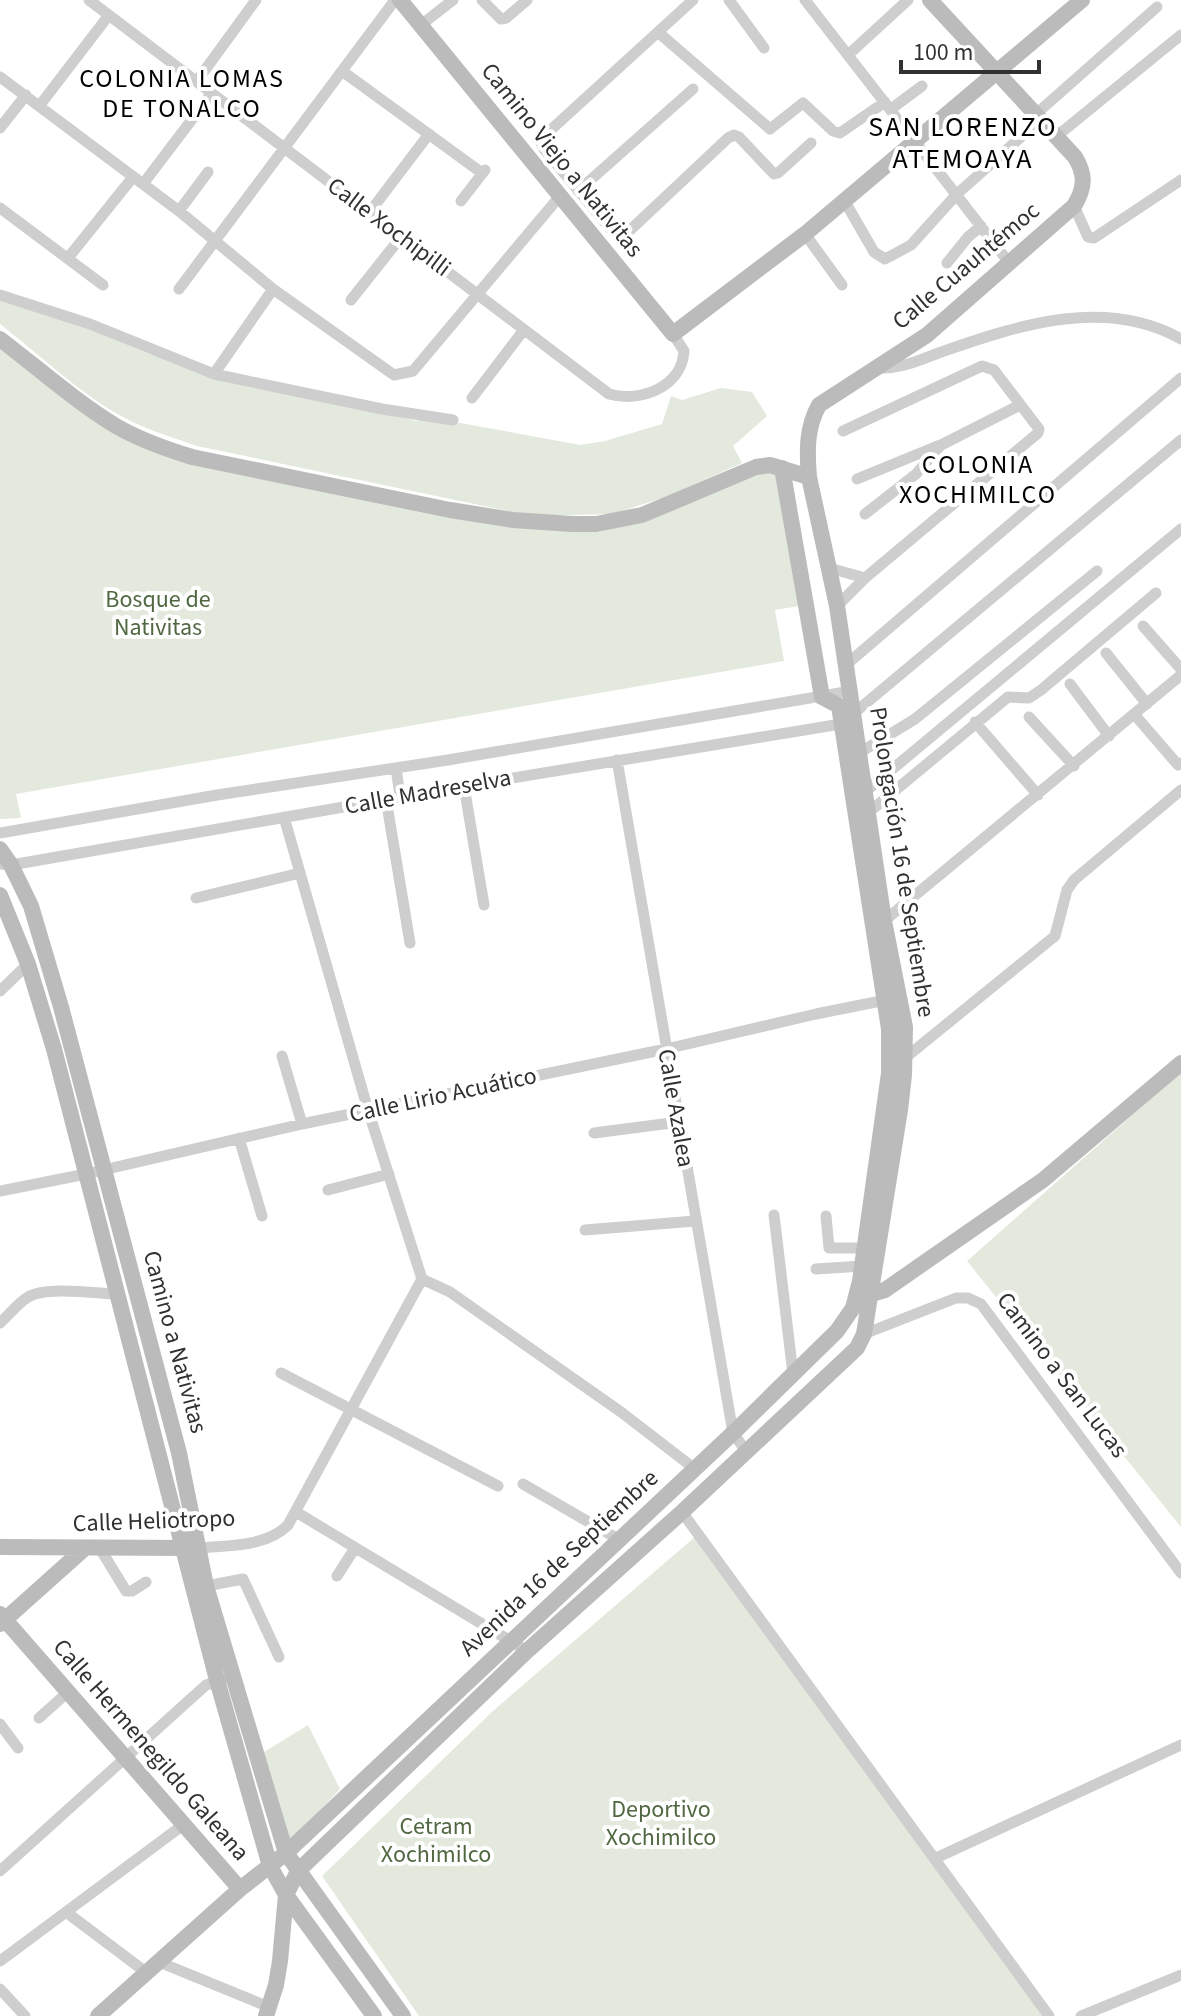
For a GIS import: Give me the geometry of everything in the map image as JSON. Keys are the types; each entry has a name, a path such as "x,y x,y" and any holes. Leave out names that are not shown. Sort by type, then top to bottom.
{"main road":[{"name":"Camino Viejo a Nativitas","path":"398,0 673,334"},
{"name":"Calle Cuauhtémoc","path":"809,477 807,444 812,418 819,405 927,335 1074,206 1083,189 1083,172 1075,157 930,0"},
{"path":"673,334 805,234 1082,0"},
{"path":"0,339 99,415 138,438 192,457 450,510 513,520 596,524 642,515 756,467 770,465 809,477"},
{"name":"Calle Cuauhtémoc","path":"782,468 807,444"},
{"path":"782,468 822,697"},
{"name":"Prolongación 16 de Septiembre","path":"809,477 847,664 851,691 847,719 893,999 905,1027 905,1058 896,1141 865,1285"},
{"name":"Prolongación 16 de Septiembre","path":"822,697 839,706 859,753 893,999 890,1058 864,1248 865,1285"},
{"name":"Camino a Nativitas","path":"0,849 31,906 105,1170 179,1453 225,1678"},
{"name":"Camino a Nativitas","path":"0,895 28,964 54,1049 183,1548 244,1746 270,1866 286,1895 374,2016"},
{"path":"865,1285 885,1290 959,1240 1043,1180 1181,1063"},
{"name":"Avenida 16 de Septiembre","path":"270,1866 391,1768 440,1722 527,1651 848,1358 864,1334 865,1285"},
{"name":"Avenida 16 de Septiembre","path":"440,1722 510,1641 733,1433 837,1331 865,1285"},
{"name":"Calle Heliotropo","path":"0,1547 200,1548"},
{"path":"2,1619 92,1548"},
{"name":"Calle Hermenegildo Galeana","path":"2,1619 240,1889 270,1866"},
{"name":"Camino a Nativitas","path":"244,1746 286,1853 403,2016"},
{"name":"Avenida 16 de Septiembre","path":"286,1895 298,1871 391,1768"},
{"path":"98,2016 240,1889"},
{"path":"268,2012 283,1945 286,1895"},
{"path":"283,1945 292,1936 313,1932"}],"street":[{"name":"Calle Xochipilli","path":"89,0 609,394 631,398 670,383 680,372 684,351"},
{"path":"197,81 256,0"},
{"path":"179,289 398,0"},
{"path":"421,25 453,0"},
{"path":"482,0 501,19 527,0"},
{"path":"693,0 543,137 541,143 544,149 578,191 613,232 621,236 734,135 774,174 811,143"},
{"path":"729,0 764,48"},
{"path":"805,0 1010,264"},
{"path":"848,55 908,0"},
{"path":"844,200 874,252 885,259 911,245 957,194 1157,7"},
{"path":"40,105 109,15"},
{"path":"659,33 770,129 803,103 833,131 840,133 922,86"},
{"path":"1057,136 1181,35"},
{"path":"342,71 484,170 461,201"},
{"path":"0,77 179,211 273,289 394,375 413,371 560,196"},
{"path":"578,191 693,89"},
{"path":"143,184 212,93"},
{"path":"0,128 26,95"},
{"path":"369,213 429,134"},
{"path":"179,211 208,172"},
{"path":"68,258 133,177"},
{"path":"1074,206 1091,238 1181,180"},
{"path":"0,208 103,285"},
{"path":"947,263 981,226"},
{"path":"805,234 842,285"},
{"path":"351,300 401,237"},
{"path":"214,374 273,289"},
{"path":"0,295 90,324 214,374 382,409 453,420"},
{"path":"875,368 902,366 1035,324 1081,316 1140,322 1181,339"},
{"path":"472,398 523,331"},
{"name":"Camino Viejo a Nativitas","path":"673,334 684,351"},
{"path":"837,606 865,578 1038,433 1037,423 994,370 982,366 843,431"},
{"path":"847,664 1181,378"},
{"path":"857,479 941,445 1020,405"},
{"path":"847,719 1181,440"},
{"path":"865,514 916,474 941,445"},
{"path":"866,791 1181,529"},
{"path":"829,568 865,578"},
{"path":"859,753 915,719 1097,571"},
{"path":"869,812 1008,697 1029,698 1041,690 1156,593"},
{"path":"884,921 1180,676 1143,626"},
{"path":"1106,653 1147,704"},
{"path":"1070,684 1109,736"},
{"name":"Calle Madreselva","path":"0,833 851,691"},
{"path":"1134,714 1178,765 1181,763"},
{"path":"1029,717 1074,766"},
{"name":"Calle Madreselva","path":"6,865 847,719"},
{"path":"975,722 1038,795"},
{"name":"Calle Azalea","path":"617,760 733,1433 746,1451"},
{"path":"396,768 400,796"},
{"path":"464,786 484,905"},
{"path":"905,1058 1055,936 1067,890 1074,880 1181,790"},
{"path":"386,799 410,943"},
{"path":"284,817 368,1110 422,1279 463,1301 621,1412 695,1469"},
{"path":"196,898 300,873"},
{"path":"0,991 28,964"},
{"name":"Calle Lirio Acuático","path":"0,1191 893,999"},
{"path":"282,1056 302,1124"},
{"path":"594,1133 679,1122"},
{"path":"239,1138 262,1216"},
{"path":"328,1190 389,1174"},
{"path":"774,1215 793,1374"},
{"path":"826,1216 829,1248 864,1248"},
{"path":"585,1230 695,1221"},
{"path":"816,1269 865,1285"},
{"name":"Calle Heliotropo","path":"200,1548 259,1541 279,1534 288,1525 422,1279"},
{"path":"0,1323 28,1297 44,1293 116,1294"},
{"name":"Camino a San Lucas","path":"864,1334 956,1298 968,1298 981,1304 1181,1573"},
{"path":"281,1373 498,1486"},
{"path":"523,1484 618,1539"},
{"path":"296,1512 527,1651"},
{"path":"682,1512 1049,2016"},
{"path":"92,1548 126,1591 132,1591 146,1582"},
{"path":"337,1576 355,1548"},
{"path":"206,1586 243,1579 279,1657"},
{"path":"0,1871 206,1685 225,1678"},
{"path":"39,1718 68,1692"},
{"path":"0,1724 18,1748"},
{"path":"936,1858 1181,1745"},
{"path":"0,1961 183,1825"},
{"path":"66,1912 153,1968 268,2012"},
{"path":"1081,2016 1181,1975"},
{"path":"0,1989 25,2016"}],"green space":[{"path":"0,291 149,354 416,421 455,422 580,445 662,424 671,396 682,400 721,388 752,392 767,416 733,446 742,463 669,496 612,514 532,516 197,446 141,426 91,397 0,324"},
{"name":"Bosque de Nativitas","path":"0,342 144,442 586,530 748,474 775,472 799,606 775,610 784,661 16,794 21,818 0,819"},
{"path":"1181,1072 1181,1527 967,1261"},
{"name":"Deportivo Xochimilco","path":"696,1536 1043,2016 419,2016 322,1876 493,1711"},
{"path":"308,1725 340,1789 288,1845 264,1752"}],"district":[{"name":"COLONIA LOMAS DE TONALCO","path":"182,93"},
{"name":"SAN LORENZO ATEMOAYA","path":"963,143"},
{"name":"COLONIA XOCHIMILCO","path":"978,479"}],"park label":[{"name":"Cetram Xochimilco","path":"436,1840"}]}
